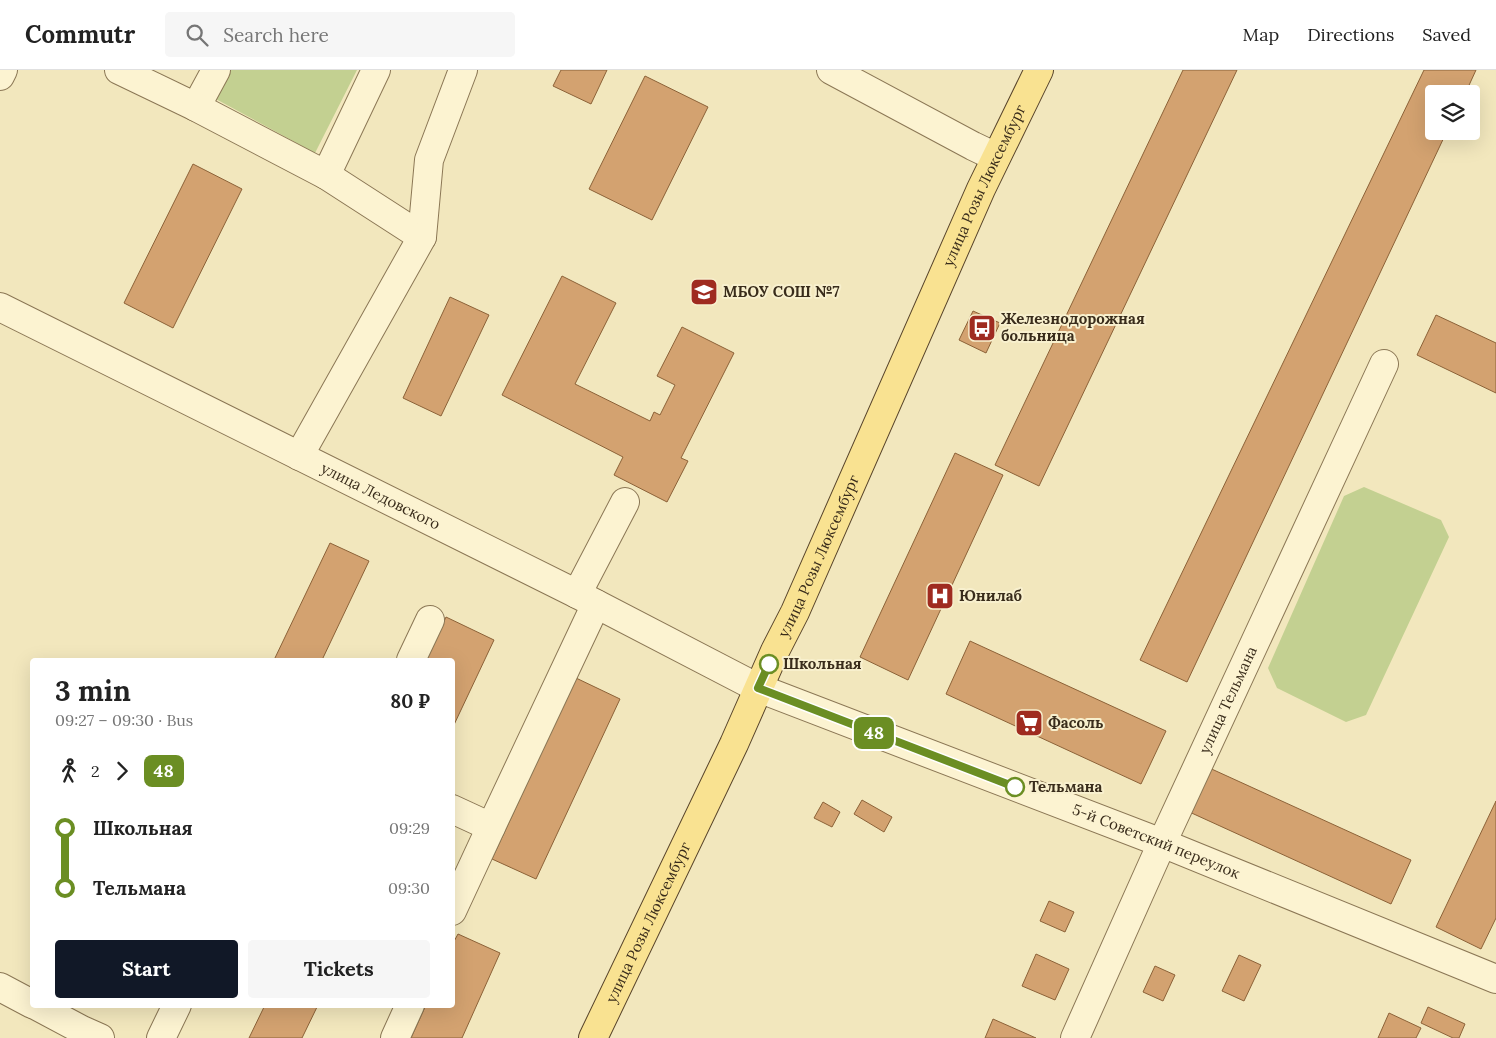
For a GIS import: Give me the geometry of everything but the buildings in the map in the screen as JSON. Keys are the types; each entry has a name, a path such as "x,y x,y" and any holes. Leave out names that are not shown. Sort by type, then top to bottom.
{"main road":[{"name":"улица Розы Люксембург","path":"593,1038 795,612 996,157 1039,70"}],"street":[{"path":"0,76 3,70"},
{"path":"119,70 196,107 326,175 422,237"},
{"path":"196,107 216,70"},
{"path":"326,175 376,70"},
{"path":"299,456 422,237 429,160 462,70"},
{"path":"831,70 996,157"},
{"name":"улица Ледовского","path":"0,307 586,599 758,688"},
{"name":"улица Тельмана","path":"1075,1038 1162,843 1384,364"},
{"path":"455,905 491,827 625,502"},
{"path":"412,658 430,620"},
{"name":"5-й Советский переулок","path":"758,688 1162,843 1496,979"},
{"path":"455,810 491,827"},
{"path":"0,987 30,1002"},
{"path":"41,1008 88,1035"},
{"path":"161,1038 176,1008"},
{"path":"395,1038 409,1008"}],"green space":[{"path":"228,70 357,70 315,153 214,98"},
{"path":"1364,487 1441,520 1449,537 1366,715 1346,722 1277,688 1268,668 1344,496"}],"bus line":[{"name":"48","path":"769,664 758,688 1015,787"}],"place":[{"name":"МБОУ СОШ №7","path":"704,292"},
{"name":"Железнодорожная больница","path":"982,328"},
{"name":"Юнилаб","path":"940,596"},
{"name":"Школьная","path":"769,664"},
{"name":"Фасоль","path":"1029,723"},
{"name":"Тельмана","path":"1015,787"}]}
